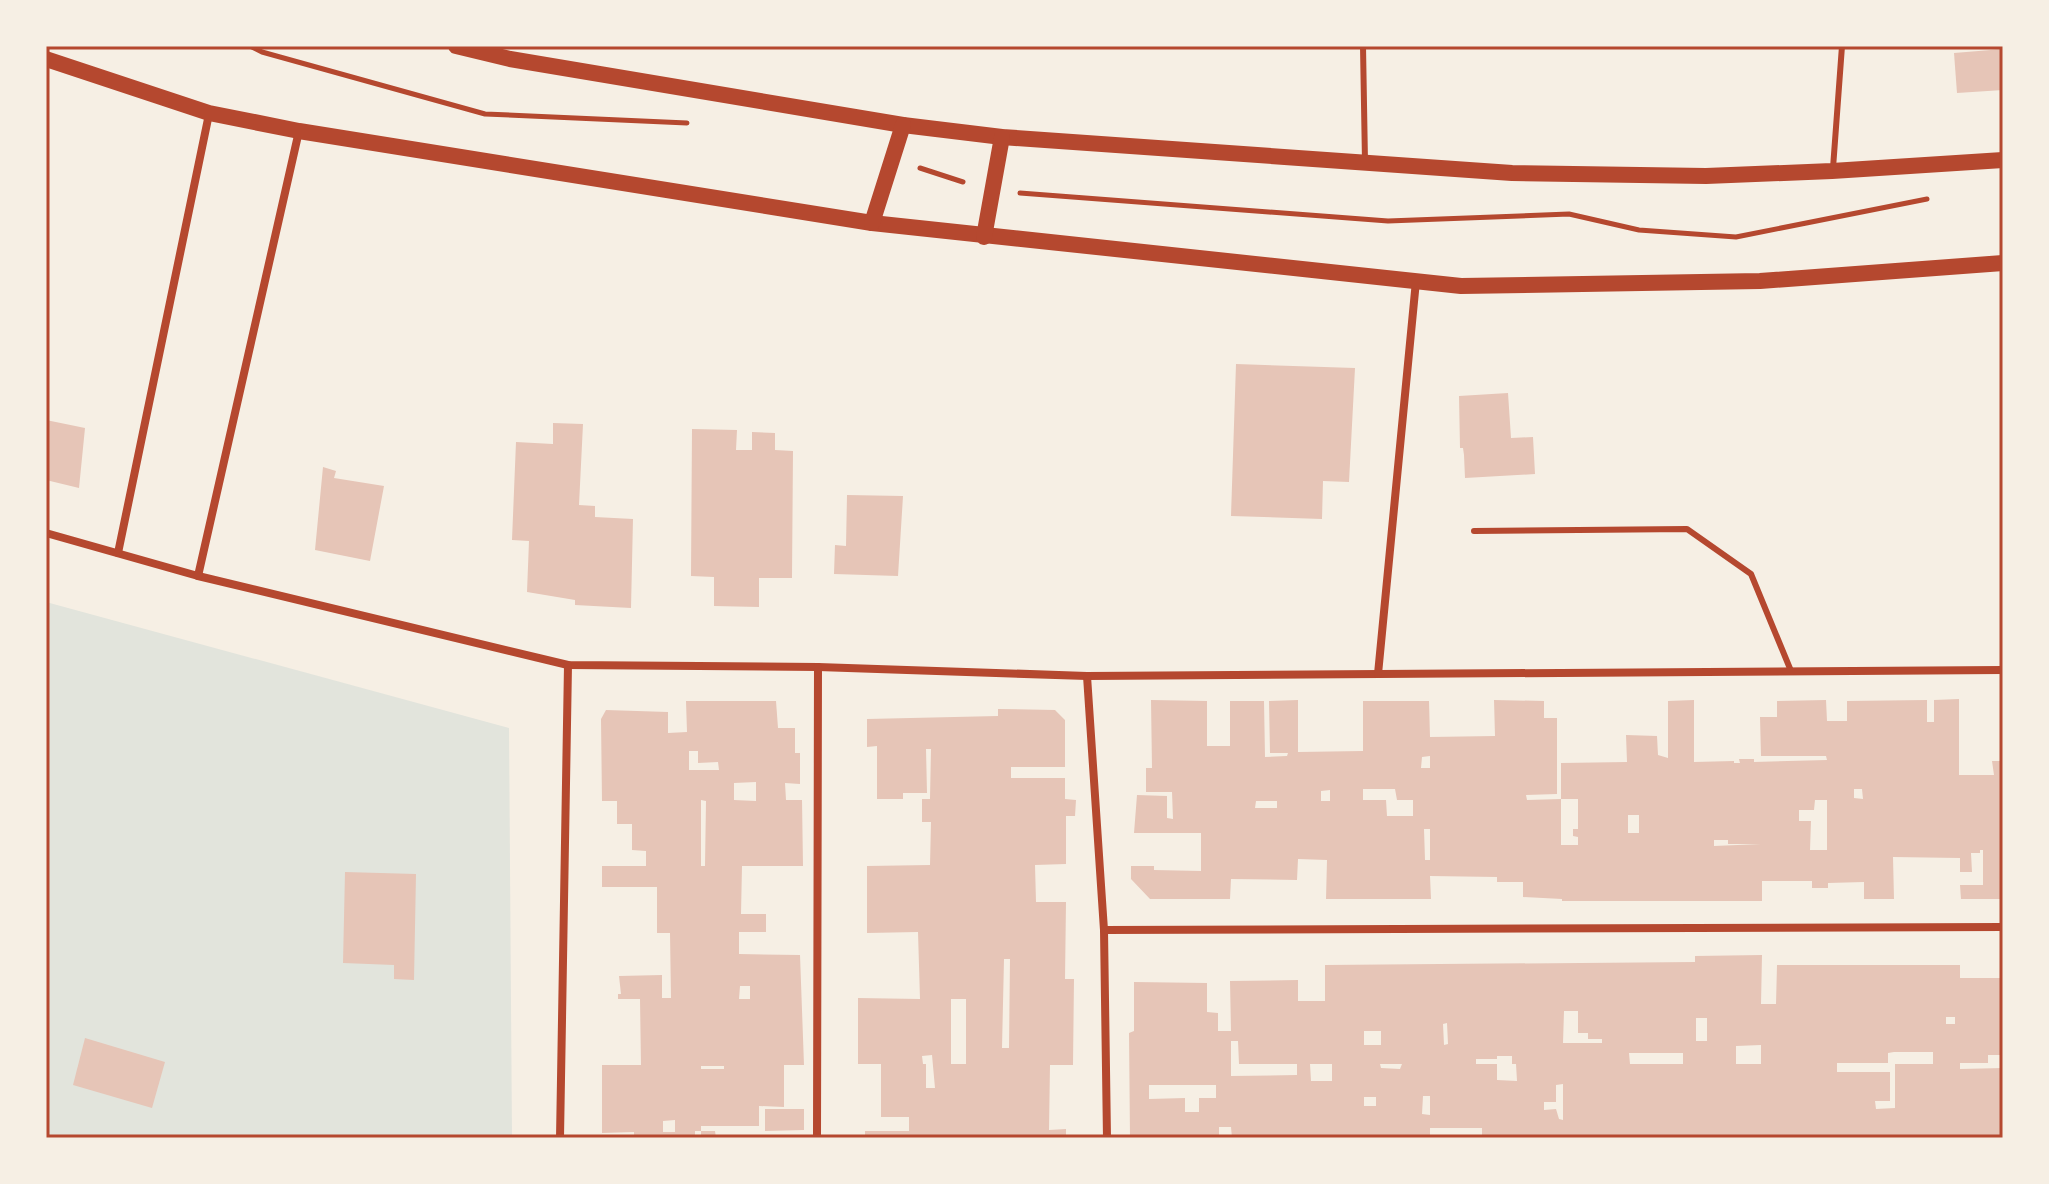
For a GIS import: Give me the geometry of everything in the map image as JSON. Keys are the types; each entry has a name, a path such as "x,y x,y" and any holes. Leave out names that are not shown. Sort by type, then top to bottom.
{"main road":[{"path":"456,46 510,59 903,125 1002,137 1512,173 1706,176 2003,160"},
{"path":"46,59 209,113 299,131 872,223 984,237 1461,286 1760,281 2003,263"},
{"path":"872,223 903,125"},
{"path":"984,237 1002,137"}],"street":[{"path":"118,553 209,113"},
{"path":"198,576 299,131"},
{"path":"1378,674 1416,281"},
{"path":"46,533 198,576 568,665 818,667 1087,676 2003,670"},
{"path":"560,1138 568,665"},
{"path":"817,1138 818,667"},
{"path":"1087,676 1104,930 1107,1138"},
{"path":"1104,930 2003,927"}],"lane":[{"path":"1363,46 1365,162"},
{"path":"1832,171 1842,46"},
{"path":"1474,531 1687,529 1751,574 1791,671"}],"shaded area":[{"path":"46,602 509,728 512,1138 46,1138"}],"building":[{"path":"2003,49 2003,90 1957,93 1954,53"},
{"path":"1236,364 1355,368 1349,482 1323,481 1322,519 1231,516"},
{"path":"1508,393 1511,438 1533,437 1535,474 1465,478 1463,448 1460,448 1459,396"},
{"path":"46,420 85,428 79,488 46,480"},
{"path":"553,423 583,424 579,505 595,506 595,517 633,519 631,608 575,605 575,600 527,592 529,541 512,540 516,442 553,444"},
{"path":"692,429 737,430 736,450 752,450 752,432 775,433 775,450 793,451 792,578 759,578 759,607 714,606 714,577 691,576"},
{"path":"323,467 336,471 334,478 384,486 370,561 315,550"},
{"path":"847,495 903,496 898,576 834,574 835,545 846,546"},
{"path":"1959,699 1959,775 1994,775 1992,761 2003,761 2003,827 2000,827 2003,831 2003,899 1961,899 1960,885 1983,885 1983,850 1971,853 1972,872 1960,872 1960,858 1893,857 1894,899 1864,899 1864,882 1828,883 1828,888 1812,888 1812,881 1762,881 1762,901 1562,901 1523,897 1523,882 1497,882 1497,877 1430,876 1431,899 1326,899 1327,860 1298,859 1297,880 1231,879 1230,899 1150,899 1131,879 1131,866 1201,871 1201,833 1134,833 1137,795 1167,796 1167,818 1173,819 1172,792 1146,792 1146,768 1152,768 1151,700 1207,701 1207,746 1230,746 1230,701 1264,701 1265,757 1287,756 1288,753 1270,753 1269,701 1298,700 1298,752 1363,751 1363,701 1429,701 1430,737 1495,736 1494,700 1544,701 1544,718 1557,718 1557,794 1526,795 1527,800 1561,799 1561,763 1627,762 1626,735 1657,736 1658,755 1668,758 1668,701 1694,700 1694,762 1740,763 1739,759 1754,759 1754,762 1827,760 1826,756 1761,756 1760,717 1777,717 1777,701 1826,700 1827,721 1847,721 1847,701 1927,700 1927,722 1934,722 1934,700","holes":["1430,756 1430,768 1421,768 1422,757","1363,789 1395,789 1397,800 1413,800 1413,816 1387,816 1386,800 1363,800","1854,789 1862,789 1863,799 1854,798","1330,790 1330,801 1321,801 1321,791","1561,799 1578,799 1578,829 1573,829 1578,845 1561,845","1815,800 1827,800 1827,850 1810,850 1811,821 1799,821 1799,810 1814,810","1256,801 1277,801 1277,808 1255,808","1628,815 1639,815 1639,833 1628,833","1424,829 1430,829 1430,860 1425,860","1714,840 1728,840 1728,844 1761,844 1714,846"]},
{"path":"686,701 776,701 778,728 795,728 795,753 800,753 800,784 785,783 786,800 802,800 803,866 742,866 741,914 766,914 766,932 739,932 739,954 800,955 804,1065 784,1065 784,1107 759,1106 759,1126 701,1126 701,1131 695,1131 695,1138 634,1138 634,1132 602,1133 602,1065 641,1065 640,999 618,999 618,994 621,994 619,976 662,975 662,998 671,998 670,933 657,933 657,887 602,887 602,866 646,866 646,851 632,850 632,824 617,824 617,801 602,801 601,719 606,710 668,712 668,733 687,732","holes":["689,751 698,751 698,763 718,762 719,770 689,770","756,782 756,801 734,800 734,783","701,800 706,801 705,866 701,866","740,986 750,986 750,999 739,999","701,1066 724,1066 724,1069 701,1069","675,1120 675,1132 663,1132 663,1121"]},
{"path":"998,709 1055,710 1065,720 1065,767 1011,767 1011,778 1065,778 1065,799 1076,800 1075,816 1066,816 1066,864 1035,865 1036,902 1066,902 1065,979 1074,979 1073,1065 1050,1065 1049,1130 1066,1129 1066,1138 865,1138 865,1131 909,1131 909,1117 881,1117 881,1064 858,1064 858,998 920,999 918,932 867,933 867,866 930,865 931,822 922,822 922,799 930,799 931,749 926,749 927,793 903,793 903,799 877,799 877,746 867,747 867,719 998,716","holes":["1004,959 1010,959 1009,1048 1002,1048","951,999 966,999 966,1064 951,1064","932,1055 935,1088 926,1088 926,1064 923,1064 922,1056"]},
{"path":"345,872 416,874 414,980 394,979 394,965 343,963"},
{"path":"1762,955 1761,1004 1776,1004 1777,965 1960,965 1960,978 2003,978 2003,1055 1988,1055 1988,1063 1960,1063 1960,1069 2003,1068 2003,1138 1696,1138 1696,1135 1629,1135 1629,1138 1482,1138 1482,1128 1430,1128 1430,1138 1232,1138 1231,1127 1219,1127 1219,1138 1130,1138 1129,1033 1134,1031 1134,982 1207,983 1207,1012 1218,1013 1218,1031 1231,1031 1230,981 1298,980 1298,1001 1325,1001 1325,965 1695,962 1695,956","holes":["1564,1011 1578,1011 1578,1033 1588,1033 1588,1039 1602,1039 1602,1043 1563,1043","1946,1017 1955,1017 1955,1024 1946,1024","1696,1018 1707,1018 1707,1041 1696,1041","1447,1023 1448,1044 1444,1045 1443,1024","1364,1031 1381,1031 1381,1045 1364,1045","1231,1041 1238,1041 1239,1064 1297,1064 1297,1075 1231,1076","1761,1045 1761,1064 1736,1064 1736,1046","1933,1052 1933,1064 1895,1064 1895,1108 1876,1109 1875,1101 1890,1101 1890,1072 1837,1072 1837,1063 1888,1063 1888,1053","1629,1053 1683,1053 1683,1064 1630,1064","1512,1056 1517,1081 1497,1080 1497,1064 1476,1064 1476,1059","1310,1064 1332,1064 1332,1081 1311,1081","1380,1064 1402,1064 1400,1069 1381,1068","1563,1084 1563,1120 1559,1119 1556,1109 1544,1110 1544,1102 1556,1102 1556,1085","1149,1085 1216,1085 1216,1098 1199,1098 1199,1112 1185,1112 1185,1098 1149,1099","1423,1096 1430,1096 1430,1115 1422,1114","1364,1097 1376,1097 1376,1106 1364,1106"]},
{"path":"85,1038 165,1062 152,1108 73,1085"},
{"path":"765,1109 804,1109 804,1130 765,1131"},
{"path":"701,1131 715,1131 716,1138 701,1138"}]}
